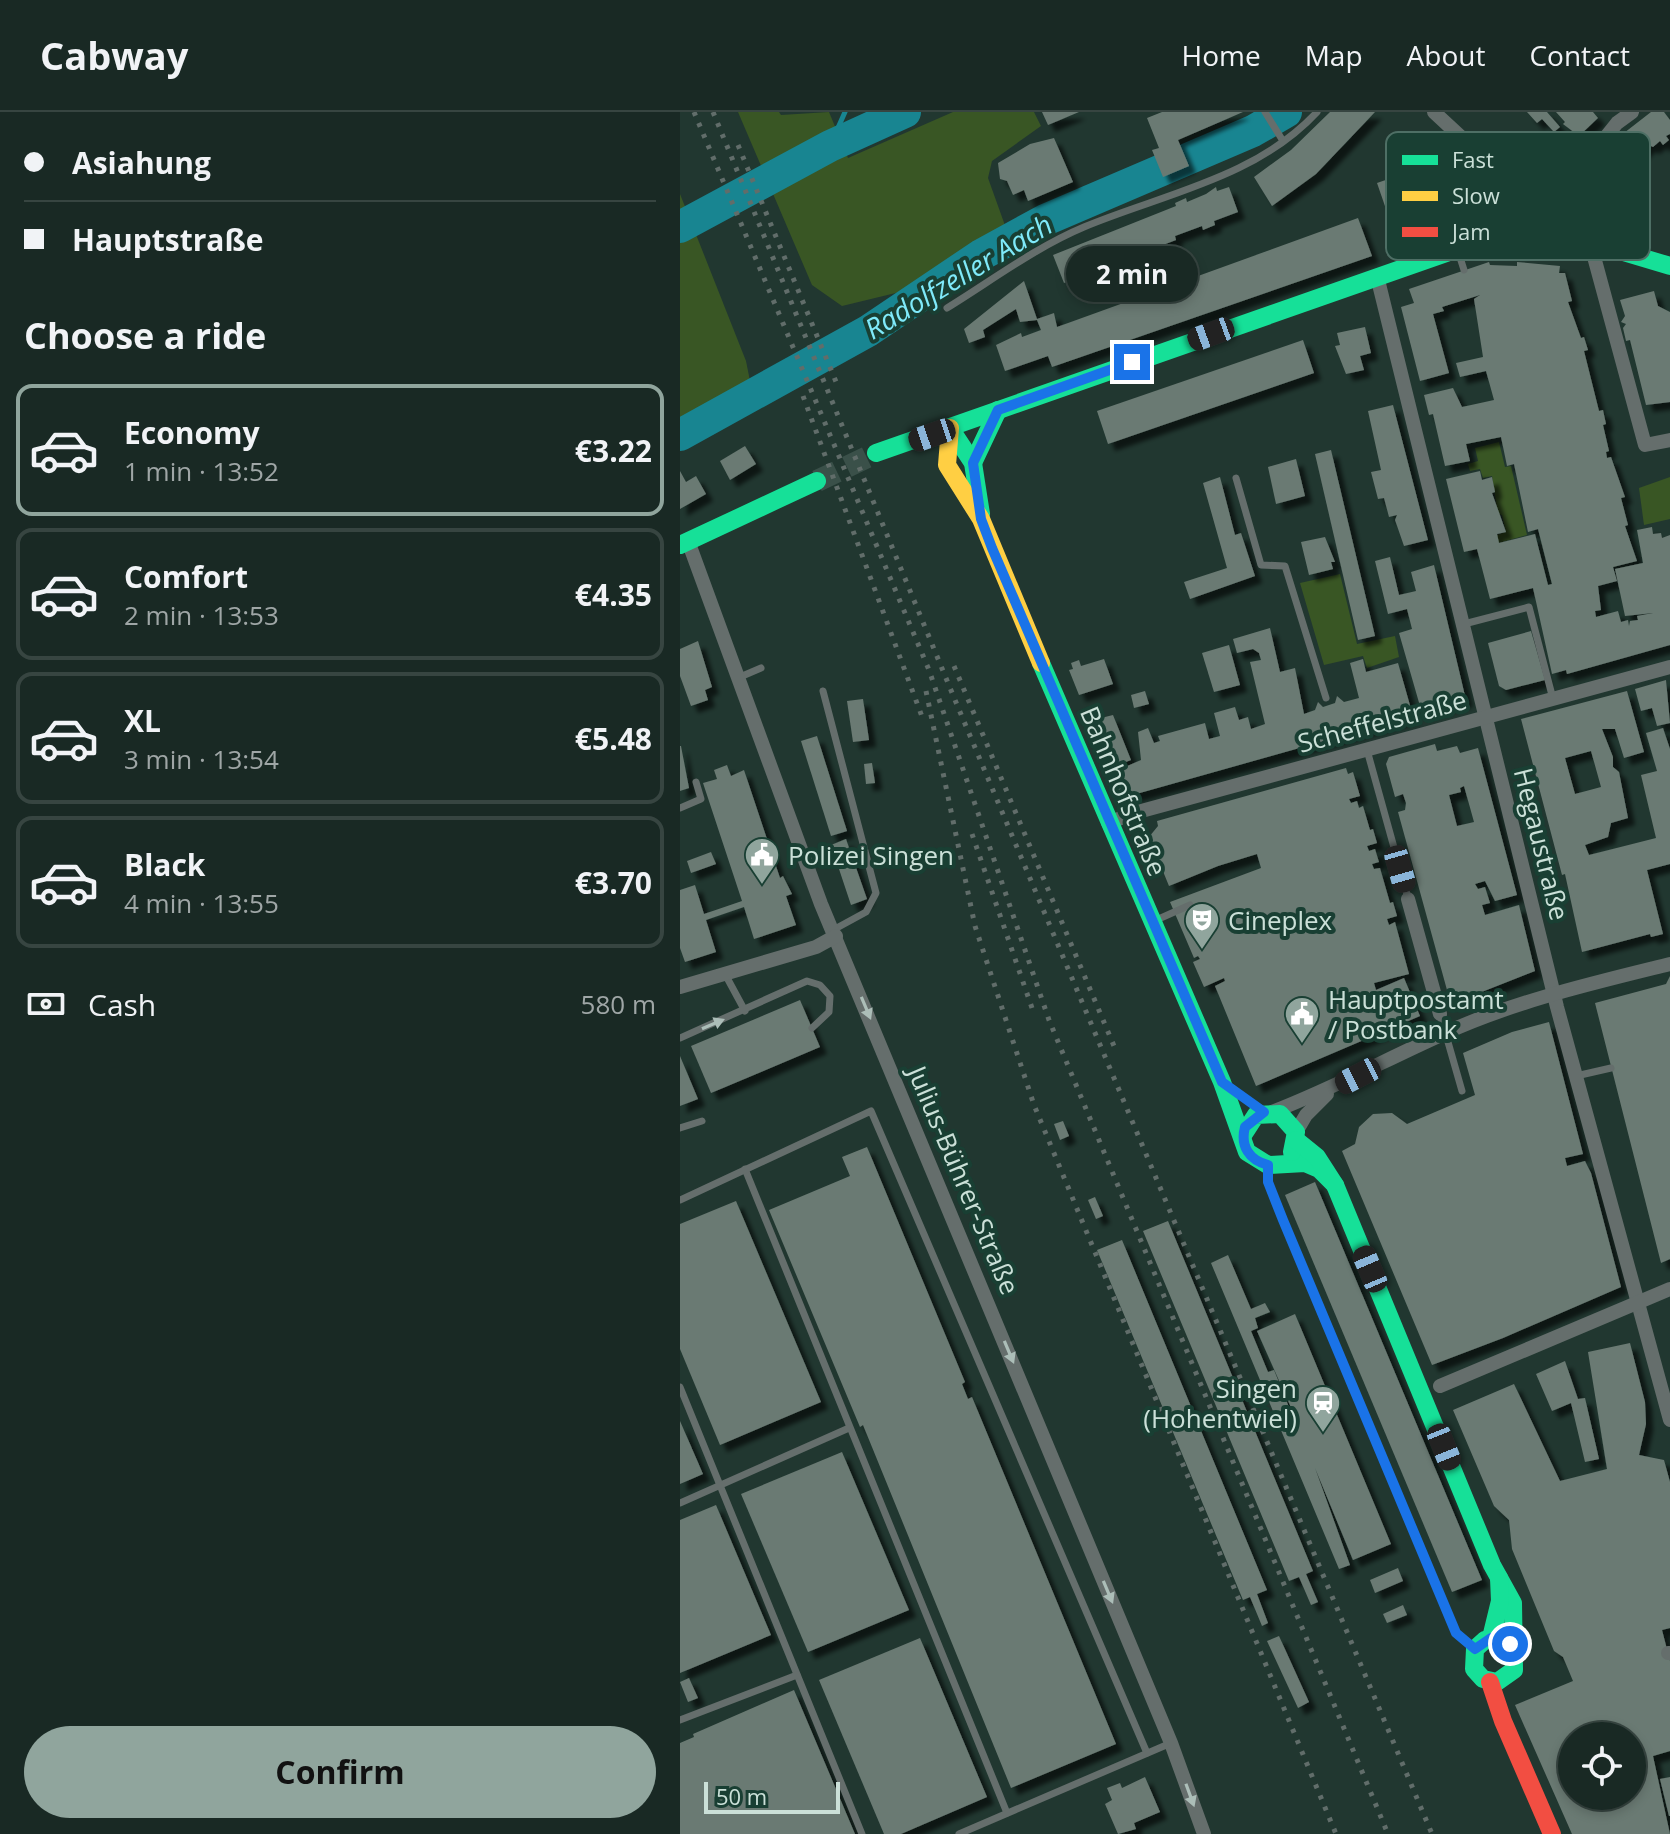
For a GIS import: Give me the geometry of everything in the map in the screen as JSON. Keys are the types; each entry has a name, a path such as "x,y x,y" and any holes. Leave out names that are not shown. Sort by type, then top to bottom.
{"street":[{"path":"1434,112 1456,132"},
{"path":"1610,132 1632,112"},
{"path":"876,453 1424,260"},
{"path":"1595,260 1645,445 1670,440"},
{"path":"1650,260 1670,266"},
{"name":"Hegaustraße","path":"1377,276 1554,993 1670,1420"},
{"path":"973,463 998,410"},
{"path":"905,444 947,465 950,428"},
{"name":"Bahnhofstraße","path":"950,428 973,463 981,519"},
{"name":"Bahnhofstraße","path":"947,465 981,519 1108,823 1222,1082 1247,1152 1276,1163"},
{"path":"684,543 817,481"},
{"name":"Julius-Bührer-Straße","path":"684,543 740,677 834,933 1171,1743 1204,1834"},
{"name":"Scheffelstraße","path":"1108,823 1670,667"},
{"path":"1408,899 1440,1014"},
{"path":"680,987 816,947 834,933"},
{"path":"1243,1135 1250,1121 1268,1112 1333,1089 1554,993 1670,964"},
{"path":"1222,1082 1268,1112 1287,1118 1296,1136 1323,1163 1335,1185 1499,1577 1513,1603 1516,1664 1509,1676 1490,1682"},
{"path":"1276,1163 1296,1136 1306,1115 1333,1089"},
{"path":"1276,1163 1298,1161 1319,1169 1335,1185"},
{"path":"1440,1386 1670,1289"},
{"path":"1499,1577 1498,1618 1491,1638 1475,1649 1474,1669 1490,1682 1497,1708 1543,1804 1552,1834"},
{"path":"1491,1638 1505,1640 1514,1650"}],"lane":[{"path":"1265,112 1283,141"},
{"path":"947,308 1081,228 1242,168 1283,141 1317,112"},
{"path":"1034,255 1038,266"},
{"path":"1461,260 1464,270"},
{"path":"1236,478 1261,565 1285,566 1326,698"},
{"path":"1463,624 1529,607 1553,699"},
{"path":"740,677 761,668"},
{"path":"823,691 876,893 866,912 834,933"},
{"path":"1367,750 1408,899"},
{"path":"680,808 701,799 696,782"},
{"path":"1152,922 1190,905"},
{"path":"725,973 745,1011"},
{"path":"680,1038 807,981 820,985 830,996 829,1012 812,1028"},
{"path":"1440,1014 1462,1091"},
{"path":"1576,1076 1611,1068"},
{"path":"680,1200 871,1111 1147,1753"},
{"path":"680,1128 702,1121"},
{"path":"1276,1163 1268,1182 1283,1220 1456,1633 1475,1649"},
{"path":"745,1169 1007,1813"},
{"path":"680,1387 862,1834"},
{"path":"680,1503 849,1428"},
{"path":"680,1720 797,1675"},
{"path":"959,1834 1171,1743"}],"green space":[{"path":"738,112 779,112 781,115 829,112 848,158 953,112 1034,112 1041,126 992,161 988,178 1007,231 908,290 842,306 812,285"},
{"path":"680,194 746,361 753,396 680,435"},
{"path":"1499,442 1505,467 1511,466 1527,535 1498,543 1497,535 1506,532 1502,515 1498,514 1492,476 1483,478 1480,469 1470,471 1468,464 1478,461 1475,448"},
{"path":"1670,477 1670,519 1644,525 1639,488"},
{"path":"1340,574 1357,644 1395,636 1399,657 1367,668 1363,656 1324,665 1300,583"}],"building":[{"path":"1042,112 1079,112 1048,125"},
{"path":"1162,112 1243,112 1178,140 1189,166 1163,177 1152,150 1159,148 1147,118"},
{"path":"1330,112 1375,112 1316,174 1272,206 1254,177 1291,150"},
{"path":"1527,112 1547,112 1560,127 1554,132 1542,119 1537,123"},
{"path":"1556,112 1593,112 1598,118 1583,132 1574,132 1563,124 1565,122"},
{"path":"1651,112 1664,112 1670,120 1670,134 1666,136 1669,140 1663,145 1660,141 1653,147 1650,146 1650,132 1625,132"},
{"path":"1054,138 1073,182 1028,201 1024,190 1013,195 1007,181 1000,179 998,163 1030,144"},
{"path":"1386,180 1386,209 1377,183"},
{"path":"1216,187 1217,191 1229,187 1238,212 1214,221 1215,225 1203,230 1202,226 1175,236 1176,240 1064,283 1053,255 1176,206 1175,203 1186,198 1187,202"},
{"path":"1358,218 1372,256 1052,367 1048,356 1005,371 996,345 1021,333 1022,337 1041,330 1037,320 1020,322 1016,309 983,330 985,337 969,343 964,329 1024,281 1037,319 1054,313 1057,327"},
{"path":"1489,262 1490,265 1517,266 1517,262 1560,266 1559,273 1565,273 1572,301 1568,302 1581,338 1584,337 1588,350 1584,351 1599,411 1603,410 1609,451 1606,452 1607,458 1611,457 1625,497 1621,498 1628,525 1625,526 1637,561 1613,567 1617,581 1598,586 1601,610 1595,611 1596,617 1618,611 1621,622 1628,620 1629,626 1630,621 1638,620 1637,616 1653,613 1625,616 1615,569 1643,563 1637,530 1652,527 1653,534 1661,533 1662,538 1670,535 1670,645 1567,674 1566,670 1552,674 1533,588 1490,599 1477,549 1464,552 1446,479 1480,471 1482,480 1492,477 1495,492 1492,493 1506,532 1497,534 1499,543 1535,534 1548,585 1552,584 1538,529 1528,532 1514,464 1507,466 1501,437 1466,444 1470,461 1445,466 1433,414 1429,415 1424,395 1453,388 1462,407 1494,400 1486,371 1460,377 1456,363 1483,357 1474,299 1480,295 1442,307 1444,311 1433,314 1449,373 1420,381 1401,307 1414,303 1409,289"},
{"path":"1654,291 1658,306 1670,312 1670,402 1646,405 1630,340 1626,341 1623,328 1626,324 1621,322 1625,316 1620,300"},
{"path":"1365,327 1371,353 1360,356 1364,370 1346,374 1335,346 1340,345 1337,333"},
{"path":"1303,340 1314,373 1108,444 1097,411"},
{"path":"1393,405 1428,540 1404,546 1395,520 1397,515 1389,517 1384,498 1378,499 1371,472 1381,470 1368,411"},
{"path":"745,446 756,464 730,480 720,461"},
{"path":"1331,450 1375,636 1358,640 1315,454"},
{"path":"1296,459 1305,496 1276,504 1268,467"},
{"path":"680,471 686,482 696,476 706,494 680,509"},
{"path":"1220,477 1235,535 1241,533 1255,576 1190,599 1184,582 1227,568 1203,483"},
{"path":"1325,537 1335,562 1331,562 1333,569 1309,575 1301,542"},
{"path":"1390,557 1399,595 1416,591 1411,572 1434,565 1466,700 1422,713 1399,633 1412,629 1407,609 1388,614 1375,561"},
{"path":"1270,628 1280,672 1295,668 1304,714 1315,710 1318,702 1323,707 1335,703 1337,696 1344,702 1359,698 1350,663 1363,659 1366,672 1398,663 1413,716 1122,798 1116,795 1109,774 1141,760 1138,732 1148,728 1154,743 1160,741 1158,736 1205,723 1209,739 1220,736 1214,713 1235,707 1239,720 1248,717 1251,729 1265,724 1250,662 1261,660 1259,653 1253,649 1237,653 1233,639"},
{"path":"1531,631 1545,680 1506,690 1499,686 1488,643"},
{"path":"698,641 712,687 705,690 708,700 691,706 680,676 680,649"},
{"path":"1229,645 1240,685 1214,692 1202,653"},
{"path":"1104,659 1113,684 1079,695 1069,670 1073,669 1071,663 1079,660 1081,666"},
{"path":"1666,680 1670,723 1657,726 1652,708 1641,711 1635,689"},
{"path":"1145,691 1149,704 1134,708 1131,695"},
{"path":"1627,691 1644,752 1624,758 1615,729 1602,729 1613,757 1613,767 1619,772 1628,818 1611,823 1608,837 1585,845 1589,855 1656,838 1641,775 1657,771 1646,733 1663,728 1670,749 1670,864 1647,870 1663,934 1651,937 1650,934 1582,952 1565,874 1562,875 1521,719","holes":["1591,751 1601,787 1575,794 1565,758"]},
{"path":"863,699 869,740 853,742 847,701"},
{"path":"1113,715 1131,760 1108,769 1089,721"},
{"path":"817,736 847,831 831,836 801,741"},
{"path":"1435,744 1437,751 1457,746 1460,753 1478,748 1517,895 1495,901 1485,881 1475,884 1478,889 1485,887 1490,903 1482,905 1485,915 1519,905 1535,971 1464,999 1449,999 1450,990 1447,990 1398,812 1405,810 1406,803 1403,794 1395,797 1386,764 1389,757","holes":["1464,786 1474,822 1457,826 1449,795 1461,792 1460,788"]},
{"path":"680,746 689,788 680,791"},
{"path":"872,763 875,783 866,784 864,764"},
{"path":"727,765 731,776 744,770 780,878 783,876 792,894 786,896 796,925 754,939 744,907 706,920 716,952 685,962 680,948 680,890 695,885 704,914 742,901 703,783 717,779 714,770"},
{"path":"1346,768 1348,774 1353,772 1360,796 1349,799 1351,803 1357,801 1359,808 1363,806 1370,830 1373,829 1377,843 1367,846 1369,851 1375,849 1379,862 1372,864 1374,869 1380,868 1390,903 1393,902 1397,916 1387,919 1389,925 1395,922 1409,974 1374,983 1376,990 1404,978 1420,1016 1256,1086 1215,986 1225,981 1224,978 1204,987 1193,962 1200,959 1198,956 1194,958 1170,902 1261,868 1257,854 1169,886 1149,837 1158,826 1157,821"},
{"path":"846,839 867,899 851,905 831,845"},
{"path":"711,852 716,864 691,873 687,861"},
{"path":"1670,976 1670,1259 1661,1263 1595,1003 1666,984"},
{"path":"800,1000 820,1047 711,1093 691,1046"},
{"path":"1549,1022 1583,1154 1565,1158 1567,1166 1585,1161 1591,1173 1621,1287 1432,1365 1342,1151 1355,1144 1359,1127 1373,1114 1392,1113 1407,1124 1475,1095 1463,1053 1512,1032"},
{"path":"680,1056 698,1099 680,1106"},
{"path":"1063,1121 1069,1136 1060,1140 1054,1124"},
{"path":"867,1147 965,1382 962,1384 968,1399 972,1397 1116,1744 1011,1788 863,1425 860,1427 769,1210 850,1176 842,1157"},
{"path":"1315,1182 1482,1580 1452,1592 1285,1195"},
{"path":"1095,1197 1103,1216 1096,1219 1088,1200"},
{"path":"736,1201 821,1402 720,1445 680,1349 680,1224"},
{"path":"1168,1221 1313,1571 1306,1574 1318,1602 1311,1605 1299,1577 1289,1581 1143,1231"},
{"path":"1122,1240 1267,1590 1257,1594 1268,1623 1262,1626 1250,1597 1243,1600 1097,1250"},
{"name":"Singen (Hohentwiel)","path":"1228,1255 1251,1309 1265,1303 1270,1312 1255,1318 1258,1328 1251,1331 1268,1372 1274,1370 1295,1422 1297,1421 1257,1331 1295,1314 1391,1544 1353,1560 1315,1468 1350,1565 1339,1569 1211,1263"},
{"path":"1630,1343 1645,1402 1646,1424 1639,1455 1664,1460 1670,1482 1670,1628 1662,1630 1670,1661 1670,1751 1653,1756 1670,1834 1572,1834 1561,1810 1646,1810 1646,1722 1558,1722 1558,1802 1515,1705 1573,1681 1563,1657 1554,1651 1512,1549 1509,1520 1494,1506 1453,1410 1514,1384 1560,1481 1607,1469 1588,1352"},
{"path":"1565,1361 1578,1399 1585,1398 1599,1459 1585,1462 1571,1403 1552,1411 1536,1374"},
{"path":"680,1421 703,1474 680,1484"},
{"path":"842,1452 909,1610 808,1652 741,1494"},
{"path":"716,1505 771,1635 680,1673 680,1520"},
{"path":"1398,1568 1403,1581 1375,1593 1370,1580"},
{"path":"1403,1605 1407,1615 1387,1623 1383,1614"},
{"path":"1279,1636 1309,1702 1298,1708 1267,1641"},
{"path":"920,1638 987,1797 901,1834 884,1834 819,1680"},
{"path":"689,1678 698,1698 688,1702 680,1682"},
{"path":"794,1690 855,1834 680,1834 680,1743 694,1737 693,1734"},
{"path":"1145,1777 1160,1812 1134,1823 1136,1829 1118,1834 1105,1804 1112,1800 1107,1788 1120,1783 1122,1788"},
{"path":"1670,1777 1670,1816 1669,1816 1660,1779"}],"waterway":[{"path":"830,146 845,112"},
{"name":"Radolfzeller Aach","path":"680,227 830,146 905,112"},
{"name":"Radolfzeller Aach","path":"680,435 868,331 981,255 1045,220 1253,131 1286,112"}],"tunnel":[{"path":"817,481 876,453"}],"railway":[{"path":"694,112 929,670 1049,1020 1388,1834"},
{"path":"713,112 955,700 1432,1834"},
{"path":"738,145 839,389"},
{"path":"803,396 924,722"},
{"path":"954,666 1114,1046"},
{"path":"926,691 975,926 1034,1105 1336,1834"},
{"path":"972,834 1032,1008"}],"traffic: fast":[{"path":"876,453 1426,260"},
{"path":"1650,260 1670,266"},
{"path":"973,463 998,410"},
{"path":"950,428 973,463 981,514"},
{"path":"680,545 817,481"},
{"path":"1041,663 1222,1082 1247,1152 1268,1165 1305,1163 1319,1169 1335,1185"},
{"path":"1243,1135 1256,1115 1280,1114 1296,1132 1292,1152"},
{"path":"1296,1140 1317,1157 1335,1185 1492,1565 1513,1603 1514,1670 1497,1682 1483,1679 1474,1669 1475,1649 1485,1640 1498,1638 1514,1650"},
{"path":"1491,1638 1500,1601 1499,1578"}],"traffic: slow":[{"path":"950,428 947,465 981,519 1041,663"}],"traffic: jam":[{"path":"1490,1682 1503,1721 1552,1834"}],"place":[{"name":"Polizei Singen","path":"762,886"},
{"name":"Cineplex","path":"1202,951"},
{"name":"Hauptpostamt / Postbank","path":"1302,1045"},
{"name":"Singen (Hohentwiel)","path":"1323,1434"}],"route":[{"path":"1132,362 998,410 973,463 981,519 1108,823 1222,1082 1250,1105 1264,1112 1256,1115 1245,1127 1244,1144 1252,1158 1268,1165 1268,1182 1283,1220 1456,1633 1475,1649 1491,1638 1510,1644"}]}
